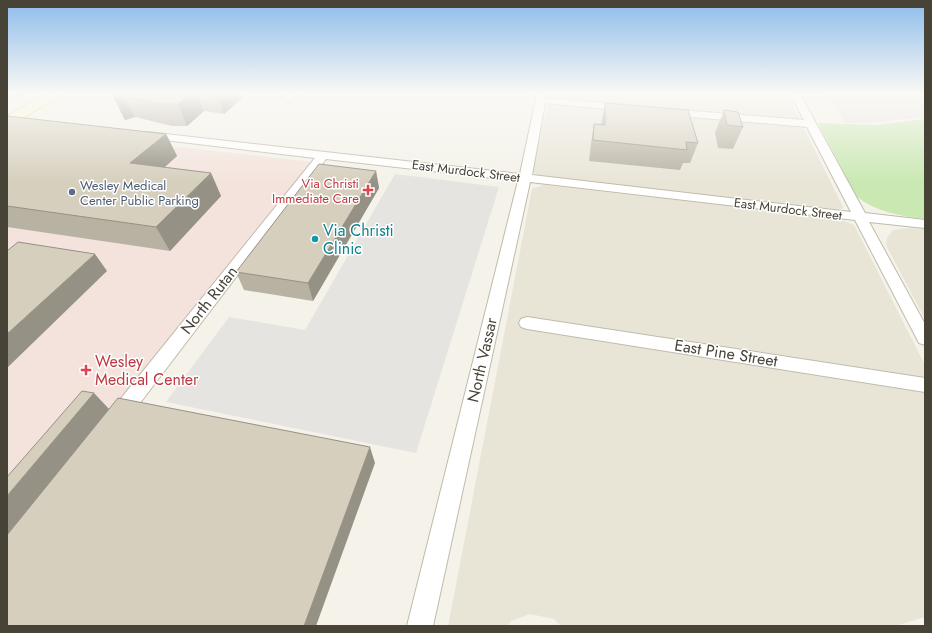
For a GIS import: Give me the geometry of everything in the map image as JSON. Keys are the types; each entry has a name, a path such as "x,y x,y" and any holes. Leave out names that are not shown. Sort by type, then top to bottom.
{"street":[{"name":"North Vassar","path":"420,626 525,179 536,124"},
{"path":"806,124 811,124 925,339"},
{"name":"East Murdock Street","path":"140,134 925,224"},
{"name":"North Rutan","path":"109,428 323,155"},
{"name":"East Pine Street","path":"527,323 925,384"}],"shaded area":[{"path":"544,124 756,124 802,128 805,130 843,207 842,209 835,209 538,176 532,171"},
{"name":"Wesley Medical Center","path":"11,129 324,163 7,577 7,132"},
{"path":"395,174 499,187 416,453 166,402 229,317 305,330"},
{"path":"544,185 837,218 854,225 925,365 925,617 895,626 561,626 554,619 530,614 511,621 508,626 448,626 532,189"},
{"path":"909,228 925,229 925,319 886,245 887,238 893,230"}],"green space":[{"path":"818,124 877,125 925,124 925,219 897,215 880,210 856,196"}],"building":[{"name":"Wesley Medical Center Public Parking","path":"7,124 74,124 166,134 130,163 211,173 156,227 7,206"},
{"path":"594,124 605,125 605,124 692,124 698,143 686,142 687,150 593,140"},
{"path":"727,124 742,124 743,127 727,125"},
{"name":"Via Christi Clinic","path":"319,164 376,171 308,283 236,272"},
{"path":"18,242 95,254 7,334 7,251"},
{"path":"82,391 94,393 7,496 7,477"},
{"path":"118,398 370,447 304,626 7,626 7,535"}],"place":[{"name":"Via Christi Immediate Care","path":"368,190"},
{"name":"Wesley Medical Center Public Parking","path":"72,192"},
{"name":"Via Christi Clinic","path":"315,239"},
{"name":"Wesley Medical Center","path":"86,370"}]}
